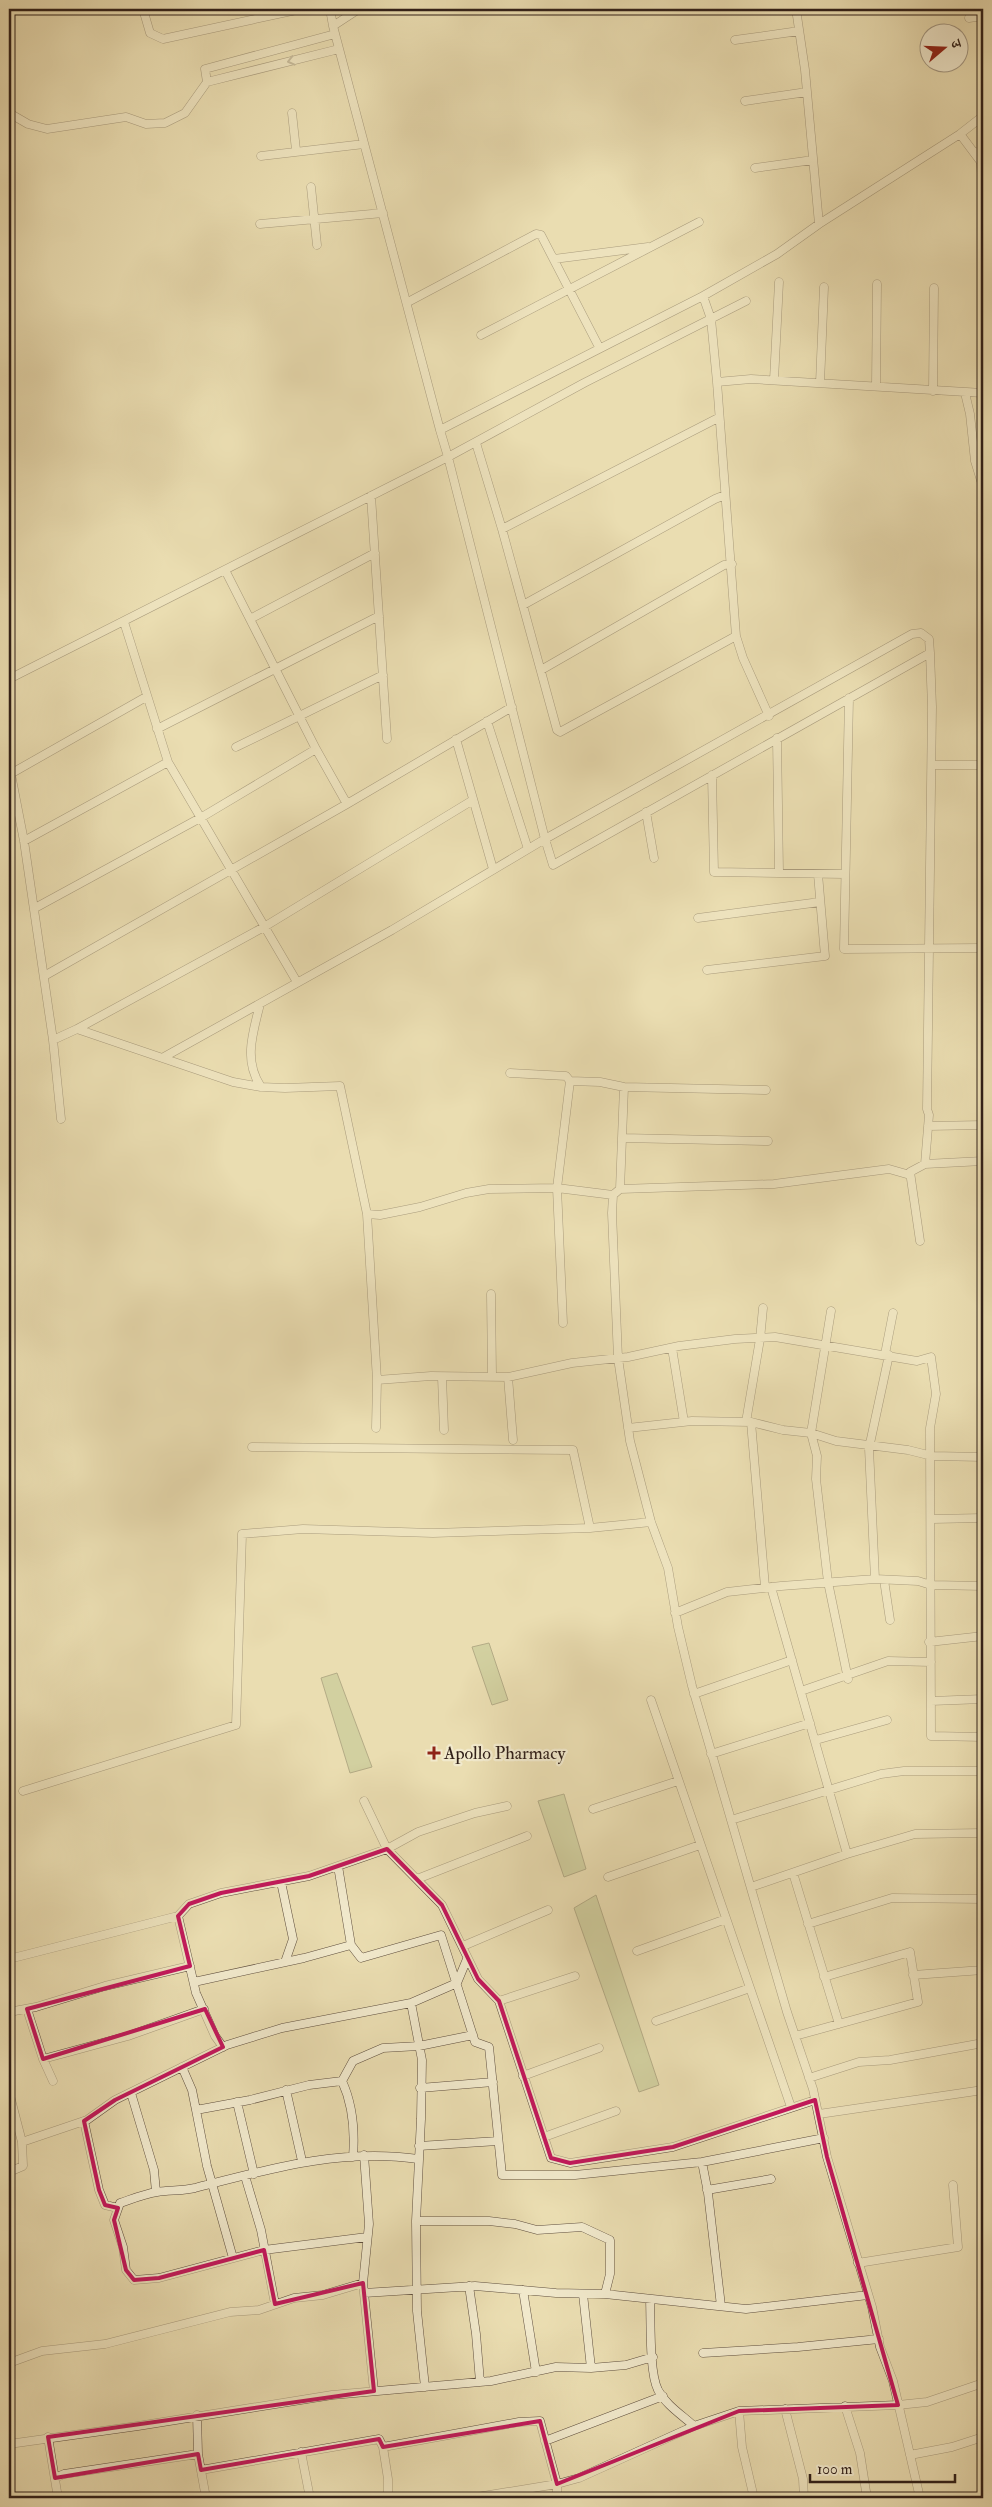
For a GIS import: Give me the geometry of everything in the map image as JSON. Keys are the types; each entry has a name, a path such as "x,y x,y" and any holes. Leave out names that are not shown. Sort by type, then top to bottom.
{"street":[{"path":"143,9 150,33 163,39 301,9"},
{"path":"330,9 364,144 408,302 553,865 930,653"},
{"path":"333,26 360,9"},
{"path":"796,9 807,92 819,224"},
{"path":"969,18 983,16"},
{"path":"735,40 799,30"},
{"path":"207,82 205,69 335,34"},
{"path":"9,113 28,124 47,129 126,117 146,124 165,123 185,113 207,82 339,49"},
{"path":"745,101 807,92"},
{"path":"292,113 296,150"},
{"path":"440,430 599,347 703,296 777,254 819,224 960,134 983,116"},
{"path":"960,134 980,162 983,205"},
{"path":"262,156 296,150 364,144"},
{"path":"975,154 983,149"},
{"path":"755,168 813,160"},
{"path":"311,186 317,245"},
{"path":"260,224 384,213"},
{"path":"482,335 699,222"},
{"path":"408,302 536,234 541,235 599,347"},
{"path":"554,259 652,247"},
{"path":"774,380 779,282"},
{"path":"876,386 877,284"},
{"path":"820,383 824,287"},
{"path":"933,391 934,288"},
{"path":"703,296 711,319 732,564 736,636 743,658 769,716"},
{"path":"9,679 476,443 584,383 746,301"},
{"path":"717,382 751,379 983,393"},
{"path":"966,393 975,461 983,487"},
{"path":"502,529 718,418"},
{"path":"476,443 502,529 557,730 564,732 736,636"},
{"path":"371,496 387,740"},
{"path":"523,605 715,498 725,496"},
{"path":"250,619 375,554"},
{"path":"541,670 724,565 732,564"},
{"path":"225,570 316,749 347,804"},
{"path":"157,729 379,616"},
{"path":"124,622 168,762 202,817 297,982"},
{"path":"164,1057 260,1004 545,839 915,633 921,633 928,639 930,653 932,766 928,1126 925,1164"},
{"path":"236,747 383,674"},
{"path":"12,773 146,697"},
{"path":"849,698 844,949 983,948"},
{"path":"46,976 347,804 512,707"},
{"path":"487,721 528,849"},
{"path":"777,738 779,873"},
{"path":"456,739 493,870"},
{"path":"35,908 202,817 316,749"},
{"path":"24,841 168,762"},
{"path":"9,764 24,841 46,976 61,1119"},
{"path":"932,766 983,765"},
{"path":"712,775 714,872 844,874"},
{"path":"54,1040 264,927 473,800"},
{"path":"646,812 654,858"},
{"path":"707,970 825,956 818,874"},
{"path":"698,918 820,902"},
{"path":"260,1004 250,1051 254,1077 261,1087"},
{"path":"77,1029 233,1082 261,1087 340,1086 367,1214 377,1380 376,1428"},
{"path":"510,1073 566,1076 570,1081 557,1188 563,1322"},
{"path":"570,1081 600,1082 624,1087 766,1090"},
{"path":"624,1087 620,1189 613,1196 615,1310 618,1358 628,1428 651,1522 668,1568 675,1613 694,1694 809,2078 819,2114 827,2157 868,2295 898,2405 920,2498"},
{"path":"928,1126 983,1125"},
{"path":"622,1138 768,1141"},
{"path":"920,1241 910,1172 925,1164 983,1161"},
{"path":"620,1189 774,1184 889,1169 910,1175"},
{"path":"367,1214 380,1214 420,1207 444,1202 466,1193 489,1189 557,1188 613,1196"},
{"path":"491,1294 492,1375"},
{"path":"763,1308 748,1422 768,1587 816,1740 847,1854"},
{"path":"831,1311 811,1433 817,1456 816,1479 828,1582 848,1677"},
{"path":"890,1620 880,1579 870,1445 893,1313"},
{"path":"377,1380 492,1375 508,1377 572,1363 618,1358 672,1348 735,1339 775,1337 825,1347 917,1361 931,1357 936,1394 930,1428 932,1456 929,1642 931,1662 931,1736 983,1737"},
{"path":"672,1348 684,1422"},
{"path":"442,1377 444,1430"},
{"path":"508,1377 513,1440"},
{"path":"628,1428 684,1422 748,1422 782,1430 811,1433 836,1441 932,1456 983,1457"},
{"path":"252,1447 573,1450 590,1528"},
{"path":"932,1519 983,1518"},
{"path":"23,1791 236,1725 242,1534 303,1529 434,1533 590,1528 651,1522"},
{"path":"675,1613 727,1592 768,1587 880,1579 918,1581 931,1585 983,1586"},
{"path":"929,1642 983,1636"},
{"path":"694,1694 792,1660"},
{"path":"801,1691 848,1677 888,1662 931,1662"},
{"path":"930,1701 983,1699"},
{"path":"651,1700 791,2107"},
{"path":"816,1740 887,1720"},
{"path":"711,1754 810,1723"},
{"path":"731,1820 829,1788 881,1774 904,1771 983,1771"},
{"path":"593,1810 678,1781"},
{"path":"364,1802 387,1849 442,1905 478,1979 499,2001 551,2158 570,2163 673,2147 815,2100"},
{"path":"9,1959 178,1916 189,1904 221,1892 308,1876 387,1849 418,1832 475,1813 507,1806"},
{"path":"751,1887 847,1854 915,1834 983,1833"},
{"path":"417,1879 527,1836"},
{"path":"608,1876 700,1845"},
{"path":"338,1866 351,1945 361,1958 441,1935 451,1923"},
{"path":"793,1873 839,2024"},
{"path":"281,1882 293,1939 285,1962"},
{"path":"808,1924 892,1898 983,1899"},
{"path":"463,1946 548,1910"},
{"path":"178,1916 196,1993 215,2036 223,2047"},
{"path":"637,1951 726,1919"},
{"path":"441,1935 472,2035 475,2042 489,2047 502,2175 575,2175 702,2162 824,2138"},
{"path":"194,1982 351,1945"},
{"path":"795,2036 918,2002 910,1952 824,1977"},
{"path":"22,2142 84,2122 131,2093 223,2047 282,2028 410,2003 440,1992 457,1982 467,1959"},
{"path":"9,2012 27,2009 105,1986 190,1966"},
{"path":"913,1975 983,1970"},
{"path":"499,2001 575,1976"},
{"path":"656,2022 750,1988"},
{"path":"410,2003 422,2060 416,2221 417,2289 424,2386"},
{"path":"27,2009 52,2081"},
{"path":"43,2058 128,2036 204,2009"},
{"path":"342,2081 352,2061 383,2048 419,2046 472,2035"},
{"path":"809,2078 859,2062 890,2060 983,2043"},
{"path":"523,2076 599,2048"},
{"path":"182,2067 192,2090 200,2138 233,2258"},
{"path":"196,2110 286,2090 342,2081"},
{"path":"342,2081 348,2094 354,2132 353,2157"},
{"path":"420,2088 492,2082"},
{"path":"286,2090 302,2161"},
{"path":"819,2114 983,2090"},
{"path":"9,2092 22,2142 23,2166 9,2172"},
{"path":"131,2093 154,2170 156,2192"},
{"path":"238,2102 254,2174"},
{"path":"544,2137 616,2110"},
{"path":"84,2122 98,2190 105,2205 118,2208"},
{"path":"419,2146 498,2142"},
{"path":"364,2155 368,2224 363,2283 374,2391"},
{"path":"367,2237 264,2250 159,2278 134,2280 126,2270 123,2247 114,2220 120,2202 156,2192 192,2189 302,2161 364,2155 390,2155 418,2159"},
{"path":"702,2162 721,2306"},
{"path":"245,2176 276,2304"},
{"path":"707,2190 770,2179"},
{"path":"858,2264 958,2247 953,2185"},
{"path":"416,2221 489,2221 515,2224 537,2230 582,2227 610,2240 610,2274 605,2294"},
{"path":"9,2363 42,2351 105,2344 230,2312 259,2310 294,2298 323,2295 363,2283"},
{"path":"364,2294 469,2286 605,2294 746,2309 868,2295"},
{"path":"469,2286 480,2382"},
{"path":"523,2290 536,2372"},
{"path":"583,2294 591,2368"},
{"path":"650,2300 652,2357 658,2389 668,2404 694,2426"},
{"path":"703,2353 798,2348 879,2339"},
{"path":"9,2444 374,2391 480,2382 556,2367 591,2368 626,2365 652,2357"},
{"path":"471,2498 556,2484 579,2478 694,2426 739,2411 898,2405 927,2402 983,2383"},
{"path":"545,2441 662,2396"},
{"path":"845,2406 860,2453 867,2498"},
{"path":"785,2409 803,2479 804,2498"},
{"path":"739,2411 742,2447 754,2498"},
{"path":"197,2416 198,2454 206,2498"},
{"path":"383,2447 519,2422 540,2421 556,2484 557,2498"},
{"path":"48,2437 58,2498"},
{"path":"910,2455 952,2447 983,2437"},
{"path":"201,2470 379,2439 383,2447 388,2479 388,2498"},
{"path":"301,2452 310,2498"},
{"path":"55,2478 64,2474 198,2454"},
{"path":"975,2498 983,2494"}],"highlighted area":[{"path":"387,1849 442,1905 478,1979 499,2001 551,2158 570,2163 673,2147 815,2100 827,2157 898,2405 739,2411 557,2484 540,2421 383,2447 379,2439 201,2470 198,2454 55,2478 48,2437 374,2391 363,2283 275,2304 264,2250 159,2278 134,2280 126,2270 114,2220 118,2208 105,2205 99,2190 84,2121 115,2100 223,2047 205,2009 43,2059 27,2009 190,1966 178,1916 189,1904 221,1893 309,1876"}],"green space":[{"path":"489,1643 508,1700 492,1705 472,1647"},
{"path":"337,1673 372,1767 350,1773 321,1678"},
{"path":"564,1794 586,1869 564,1877 538,1801"},
{"path":"596,1895 659,2085 639,2092 574,1908"}],"place":[{"name":"Apollo Pharmacy","path":"434,1753"}]}
